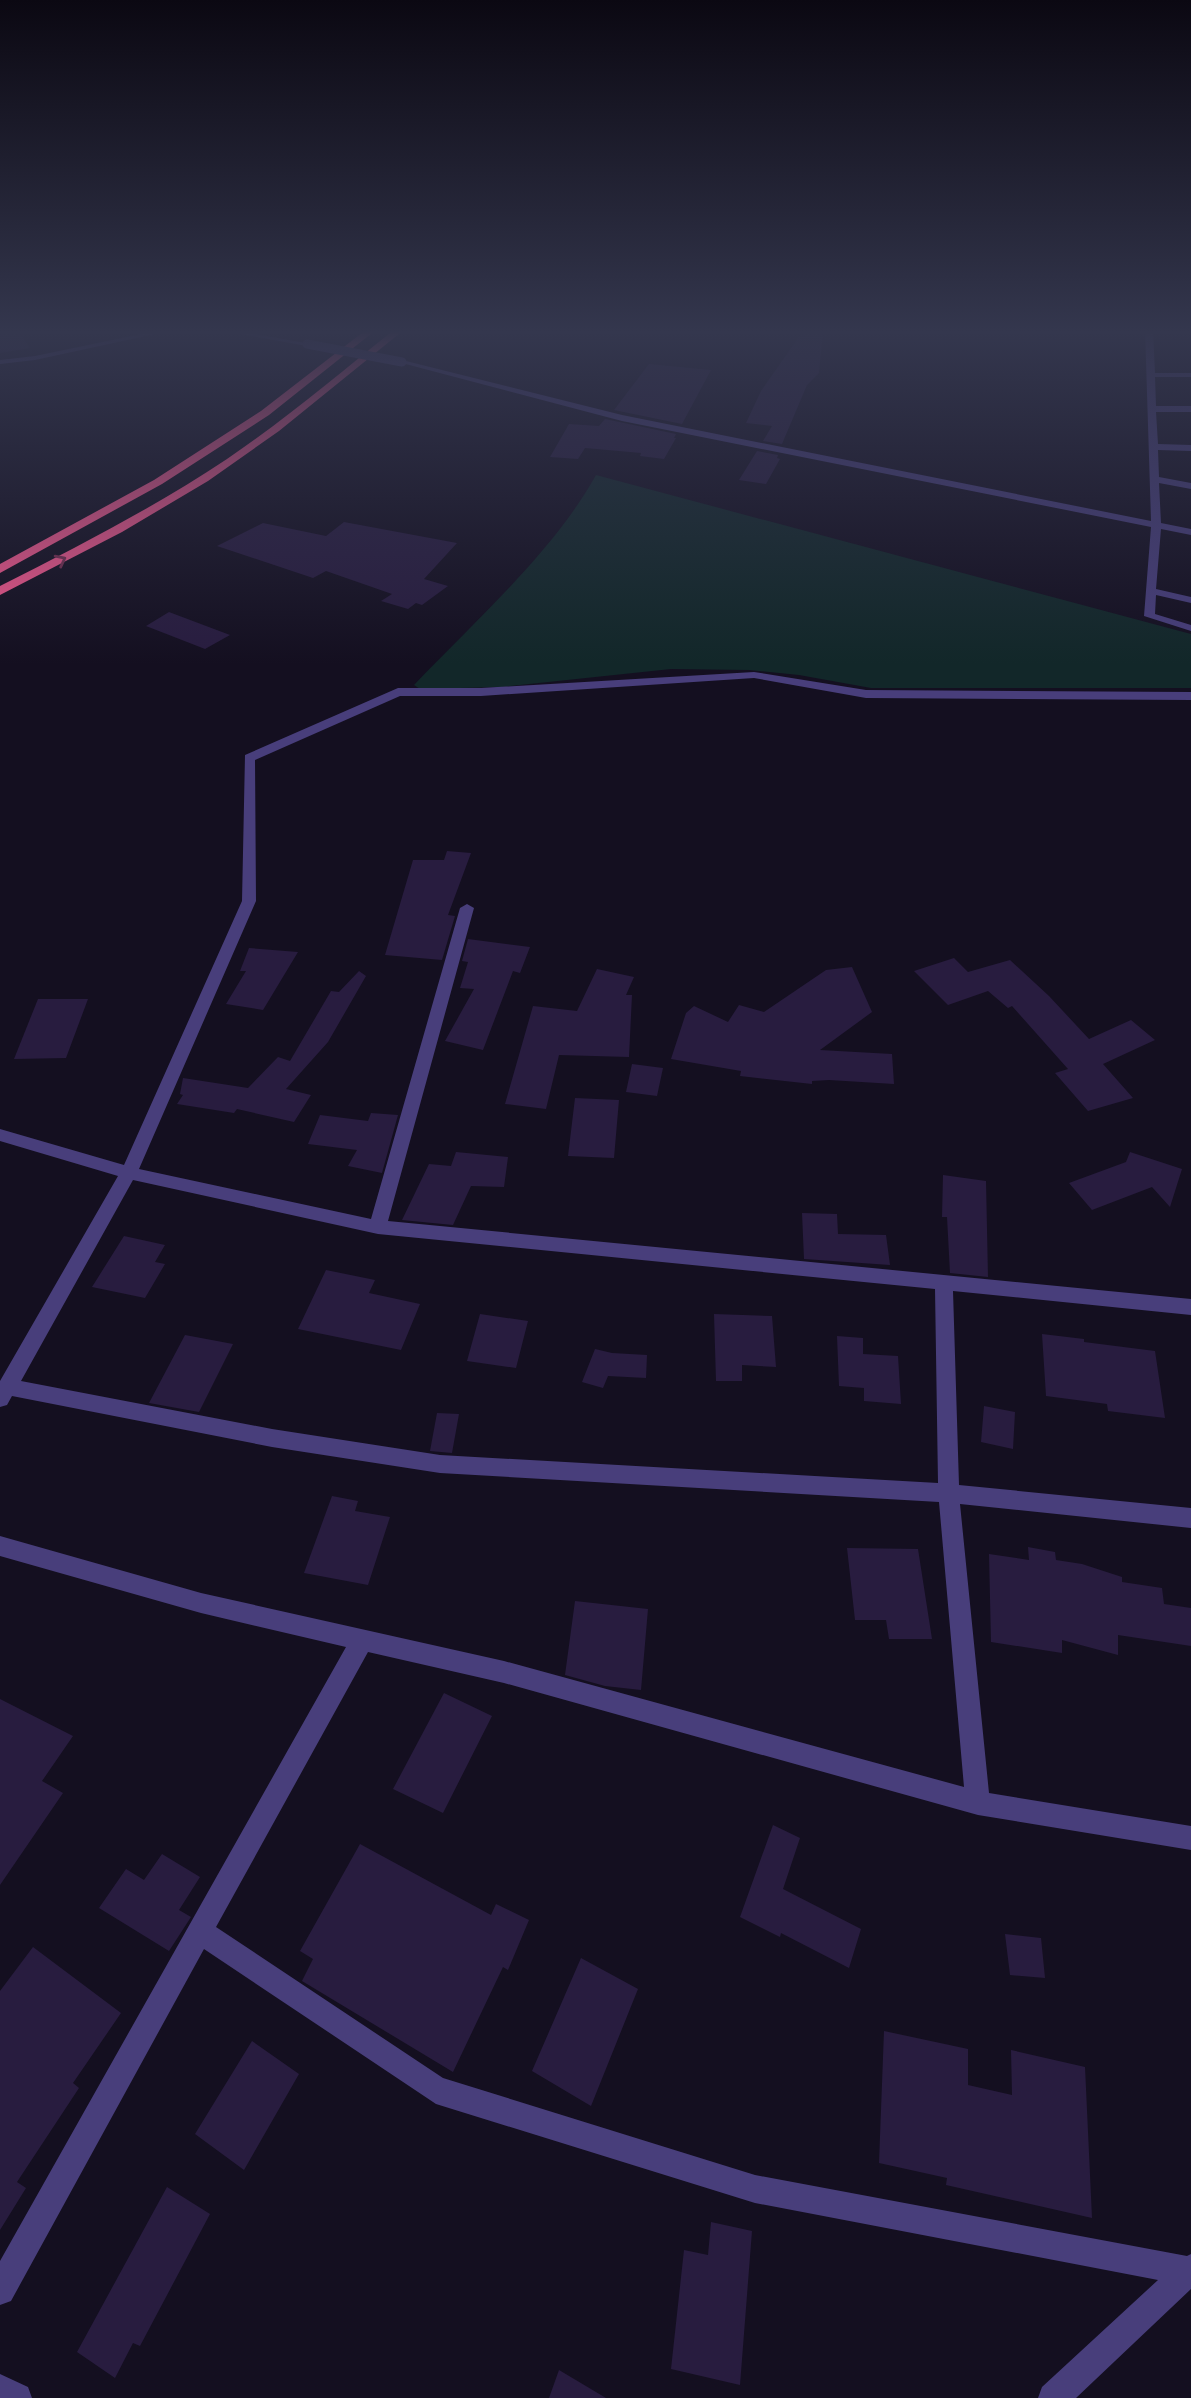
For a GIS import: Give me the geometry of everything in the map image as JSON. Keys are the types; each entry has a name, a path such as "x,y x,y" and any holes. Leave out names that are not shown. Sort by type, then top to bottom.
{"highway":[{"path":"0,569 158,481 221,441"},
{"path":"0,591 157,506 258,441"}],"street":[{"path":"735,441 1191,532"},
{"path":"1154,441 1156,526 1149,616 1191,628"},
{"path":"1154,447 1191,448"},
{"path":"1155,480 1191,486"},
{"path":"1152,591 1191,600"},
{"path":"1191,696 866,694 754,675 481,692 398,692 248,758 249,901 129,1173 4,1393 440,1464 949,1493 1191,1518"},
{"path":"378,1227 467,908"},
{"path":"0,1135 129,1173 378,1227 1191,1307"},
{"path":"944,1282 949,1493 978,1803"},
{"path":"0,1546 201,1603 504,1672 978,1803 1191,1838"},
{"path":"0,2290 362,1640"},
{"path":"200,1931 436,2090 755,2189 1190,2270"},
{"path":"1053,2398 1190,2270"},
{"path":"0,2389 17,2398"}],"green space":[{"path":"596,475 1191,634 1191,688 871,688 799,675 749,670 671,669 502,687 420,689 414,685 536,558 579,503"}],"building":[{"path":"559,441 674,441 664,459 640,456 641,453 585,448 578,459 550,457"},
{"path":"763,441 783,441 782,444"},
{"path":"757,451 778,455 777,458 780,459 766,484 739,480"},
{"path":"344,522 457,543 424,579 448,586 422,605 416,603 408,609 381,601 392,594 326,571 313,578 217,546 263,523 326,536"},
{"path":"169,612 230,635 205,649 146,626"},
{"path":"447,851 471,853 448,915 455,916 442,960 385,955 413,860 444,860"},
{"path":"468,939 530,947 520,973 513,971 483,1050 445,1041 474,989 460,988 468,962 462,961"},
{"path":"249,948 298,952 263,1010 226,1004 246,971 240,971"},
{"path":"954,958 968,972 1010,960 1049,996 1089,1039 1131,1020 1155,1040 1103,1064 1133,1098 1088,1111 1055,1073 1068,1069 1012,1006 1008,1008 988,991 948,1005 914,971"},
{"path":"852,967 872,1012 820,1050 892,1054 894,1084 829,1080 812,1081 812,1084 740,1076 741,1071 671,1059 686,1013 694,1006 728,1022 739,1005 764,1012 826,970"},
{"path":"597,969 634,977 626,995 632,995 629,1057 559,1055 546,1109 505,1104 533,1006 577,1011"},
{"path":"359,971 366,976 328,1042 286,1089 311,1095 294,1122 237,1109 234,1113 177,1104 183,1095 180,1094 183,1078 248,1088 278,1057 290,1061 331,991 339,992"},
{"path":"38,999 88,999 66,1058 14,1059"},
{"path":"632,1064 663,1068 657,1096 626,1092"},
{"path":"575,1098 619,1100 614,1158 568,1156"},
{"path":"371,1113 398,1115 382,1173 348,1166 357,1150 308,1144 320,1115 368,1121"},
{"path":"456,1152 508,1157 504,1187 471,1186 453,1225 402,1220 429,1164 451,1166"},
{"path":"1130,1152 1182,1169 1170,1207 1152,1187 1092,1210 1069,1183 1126,1162"},
{"path":"943,1175 986,1181 988,1277 950,1273 947,1217 942,1217"},
{"path":"802,1213 837,1214 838,1234 886,1235 890,1265 804,1259"},
{"path":"124,1236 165,1245 155,1262 165,1264 145,1298 92,1287"},
{"path":"326,1270 375,1280 369,1293 420,1304 401,1350 298,1329"},
{"path":"480,1314 528,1321 516,1368 467,1361"},
{"path":"714,1314 772,1316 776,1367 742,1365 742,1381 716,1381"},
{"path":"1042,1334 1155,1351 1165,1418 1108,1411 1107,1404 1046,1396"},
{"path":"185,1335 233,1344 199,1412 149,1403"},
{"path":"837,1336 863,1338 863,1354 898,1356 901,1404 864,1401 864,1388 839,1386"},
{"path":"595,1349 647,1355 646,1378 608,1376 603,1388 582,1382"},
{"path":"984,1406 1015,1412 1013,1449 981,1442"},
{"path":"437,1413 459,1414 452,1453 430,1451"},
{"path":"332,1496 358,1501 355,1511 390,1517 368,1585 304,1573"},
{"path":"1028,1547 1055,1552 1056,1560 1082,1564 1122,1577 1122,1582 1162,1588 1164,1604 1191,1608 1191,1646 1118,1635 1118,1655 1062,1640 1062,1653 991,1642 989,1554 1029,1560"},
{"path":"847,1548 918,1549 932,1639 889,1639 886,1620 855,1620"},
{"path":"575,1601 648,1609 641,1690 605,1686 565,1675"},
{"path":"444,1693 492,1716 443,1813 393,1789"},
{"path":"0,1699 73,1736 42,1781 63,1793 0,1885"},
{"path":"773,1825 800,1838 783,1889 861,1929 849,1968 781,1933 780,1937 740,1917"},
{"path":"360,1844 491,1915 496,1904 529,1920 508,1970 503,1967 453,2072 302,1981 313,1959 300,1951"},
{"path":"162,1854 200,1877 179,1910 191,1917 169,1951 99,1908 126,1869 144,1880"},
{"path":"1005,1934 1041,1938 1045,1978 1010,1975"},
{"path":"33,1947 121,2013 73,2083 79,2088 17,2182 26,2188 0,2230 0,1991"},
{"path":"581,1958 638,1989 591,2106 532,2071"},
{"path":"884,2031 968,2049 968,2085 1012,2095 1011,2050 1085,2067 1092,2218 946,2185 947,2178 879,2163"},
{"path":"252,2041 299,2074 244,2170 195,2134"},
{"path":"167,2187 210,2214 140,2346 133,2343 115,2378 77,2352"},
{"path":"711,2222 752,2231 740,2385 671,2369 684,2250 708,2255"},
{"path":"559,2370 606,2398 549,2398"}]}
